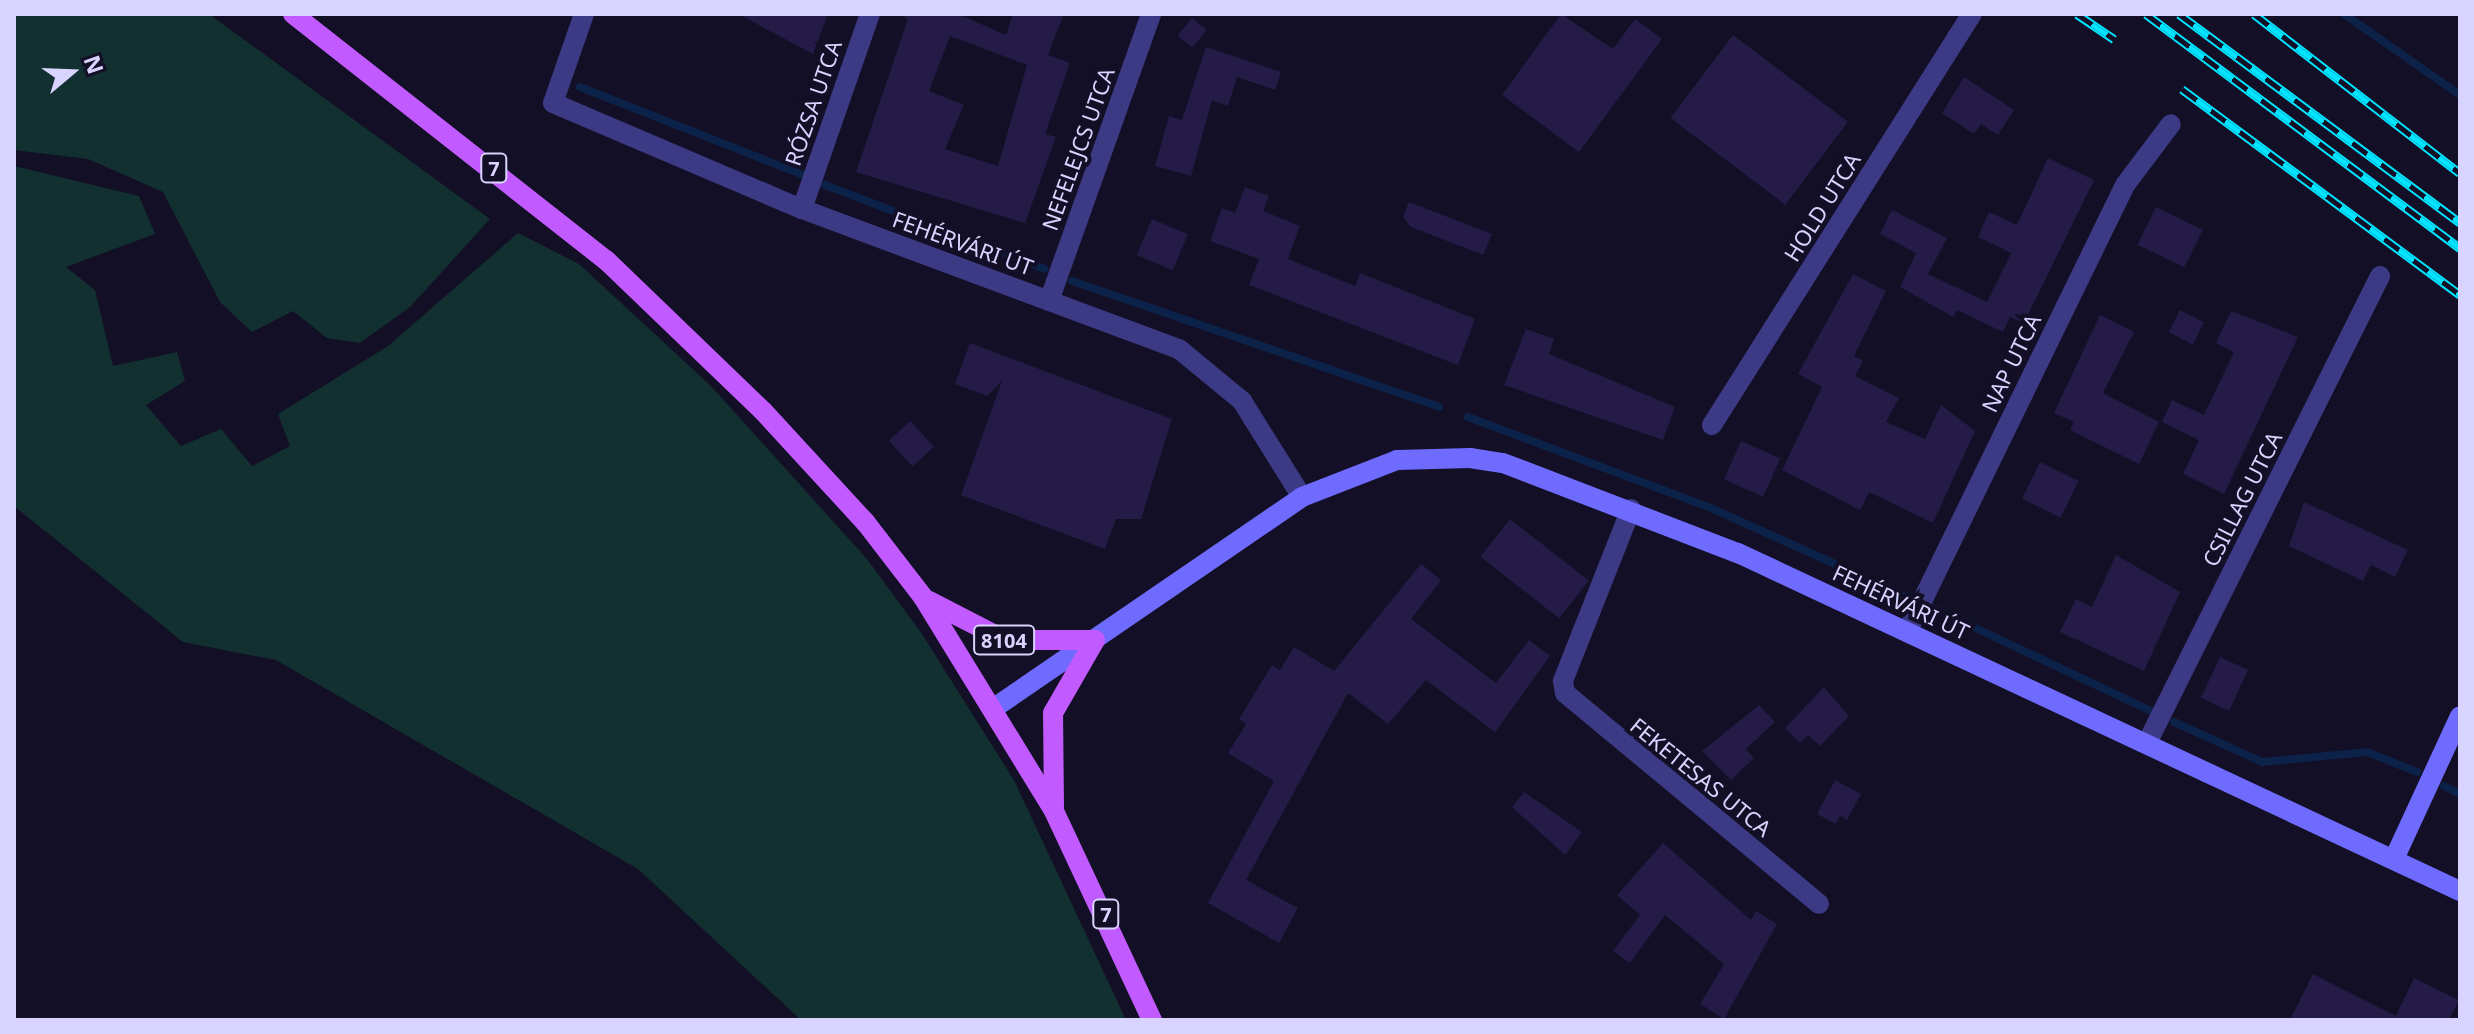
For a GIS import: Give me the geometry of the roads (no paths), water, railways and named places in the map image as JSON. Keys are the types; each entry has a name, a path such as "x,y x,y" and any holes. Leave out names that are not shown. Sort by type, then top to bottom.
{"main road":[{"name":"7","path":"293,14 606,260 815,464 923,597 994,708 1054,811 1152,1020"},
{"name":"FEHÉRVÁRI ÚT","path":"994,708 1302,497 1397,460 1470,458 1631,509 1907,632 2460,891"},
{"name":"8104","path":"923,597 1005,640 1095,640 1053,713 1054,811"},
{"path":"2394,859 2460,716"}],"street":[{"name":"FEHÉRVÁRI ÚT","path":"584,14 553,103 802,209 1179,349 1217,377 1242,401 1302,497"},
{"name":"RÓZSA UTCA","path":"802,209 870,14"},
{"name":"NEFELEJCS UTCA","path":"1049,301 1151,14"},
{"name":"HOLD UTCA","path":"1712,425 1972,14"},
{"name":"NAP UTCA","path":"1907,632 2125,185 2171,124"},
{"name":"CSILLAG UTCA","path":"2147,743 2380,276"},
{"name":"FEKETESAS UTCA","path":"1631,509 1563,681 1580,710 1819,904"}],"waterway":[{"path":"2344,14 2460,95"},
{"path":"580,87 801,174"},
{"path":"825,185 1045,269"},
{"path":"1072,281 1439,407"},
{"path":"1468,417 1711,508 1913,599"},
{"path":"1931,607 2153,712"},
{"path":"2174,722 2262,762 2367,752 2417,772"},
{"path":"2444,786 2460,794"}],"railway":[{"path":"2077,14 2114,39"},
{"path":"2146,14 2460,248"},
{"path":"2179,14 2460,223"},
{"path":"2254,14 2460,173"},
{"path":"2182,89 2460,295"}]}
